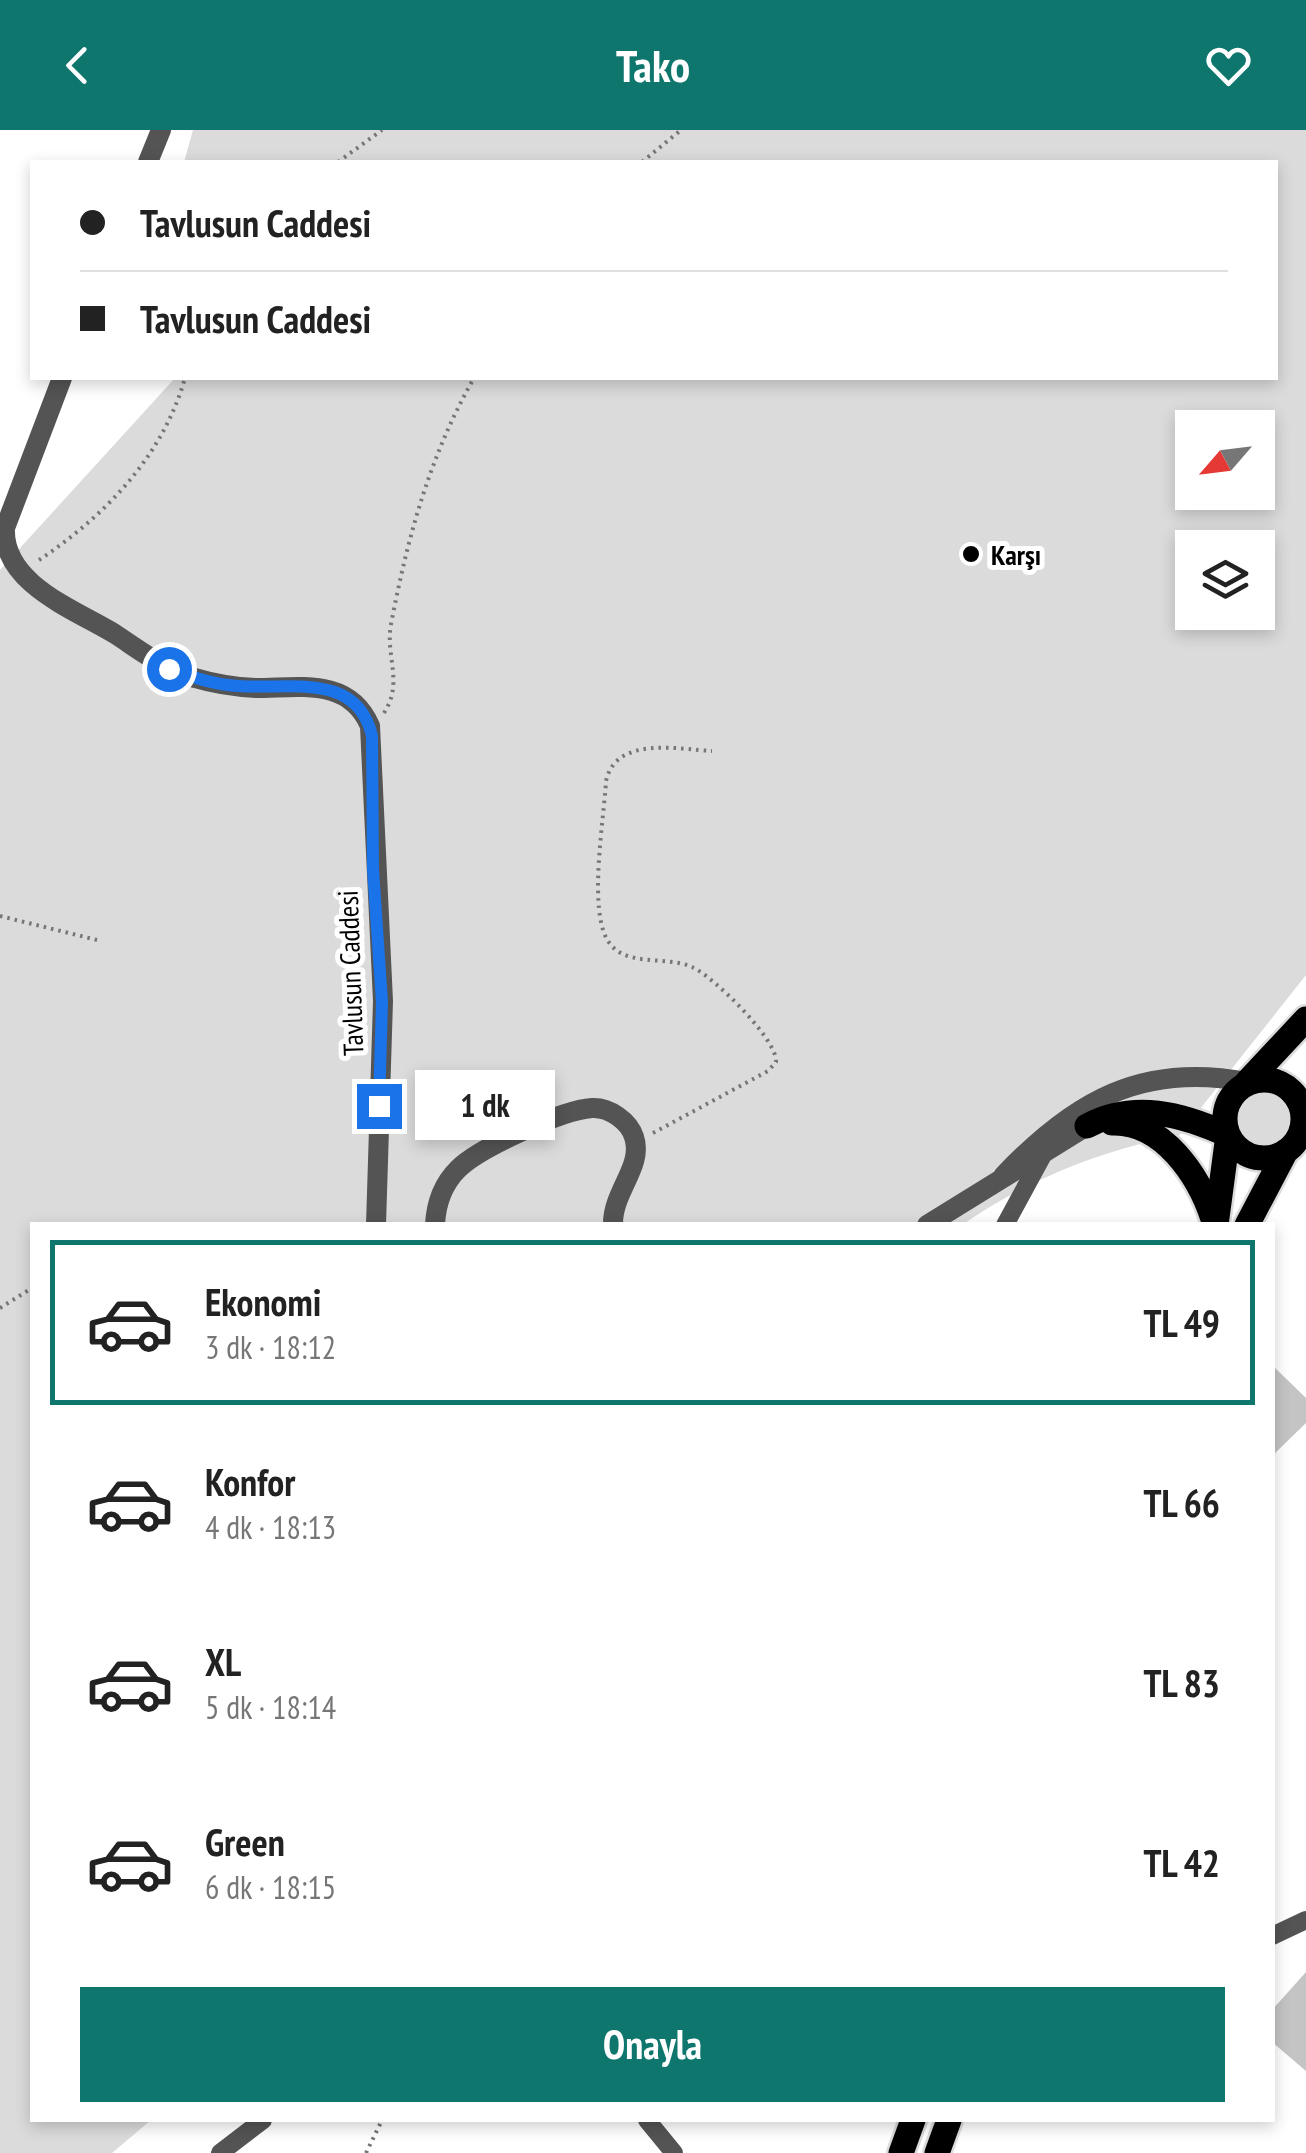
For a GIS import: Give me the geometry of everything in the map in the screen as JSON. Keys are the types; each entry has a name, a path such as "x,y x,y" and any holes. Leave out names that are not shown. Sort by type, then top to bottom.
{"main road":[{"path":"1216,1222 1228,1136 1226,1109 1306,1019"},
{"path":"1247,1082 1272,1081 1292,1092 1304,1121 1249,1222"},
{"path":"1087,1126 1111,1113 1148,1112 1203,1124 1260,1158 1286,1151"},
{"path":"1087,1126 1134,1125 1170,1148 1199,1184 1215,1222"},
{"path":"901,2153 912,2122"},
{"path":"937,2153 948,2122"}],"street":[{"path":"149,160 161,130"},
{"path":"61,380 6,528 9,553 22,571 53,599 169,669 232,686 325,688 354,702 370,726"},
{"name":"Tavlusun Caddesi","path":"370,726 382,1002 376,1222"},
{"path":"1003,1176 1056,1124 1100,1097 1154,1079 1202,1074 1247,1082"},
{"path":"435,1222 445,1187 468,1160 569,1114 594,1108 624,1121 636,1142 632,1168 615,1199 612,1222"},
{"path":"932,1222 1087,1126"},
{"path":"1008,1222 1046,1150"},
{"path":"1275,1935 1306,1920"},
{"path":"220,2153 259,2122"},
{"path":"648,2122 674,2153"}],"path":[{"path":"341,160 382,130"},
{"path":"644,160 682,130"},
{"path":"22,571 92,521 128,485 156,444 184,380"},
{"path":"370,726 384,713 395,687 390,627 422,493 445,432 473,380"},
{"path":"636,1142 768,1071 776,1062 772,1044 703,972 672,960 624,956 610,944 600,920 606,781 612,765 639,750 712,750"},
{"path":"0,916 97,940"},
{"path":"0,1308 30,1289"},
{"path":"366,2153 381,2122"}],"shaded area":[{"path":"193,130 1306,130 1306,975 1162,1157 1140,1144 1092,1158 1025,1187 966,1222 30,1222 30,2122 149,2122 112,2153 0,2153 0,570 173,380 1278,380 1278,160 185,160"},
{"path":"1262,1086 1284,1095 1293,1117 1284,1139 1262,1148 1240,1139 1231,1117 1240,1095"}],"building":[{"path":"1275,1368 1306,1398 1306,1423 1275,1453"},
{"path":"1306,1972 1306,2071 1275,2045 1275,2007"}],"place":[{"name":"Karşı","path":"971,554"}],"route":[{"path":"169,669 232,686 325,688 346,696 366,716 372,736 373,869 382,979 379,1106"}]}
